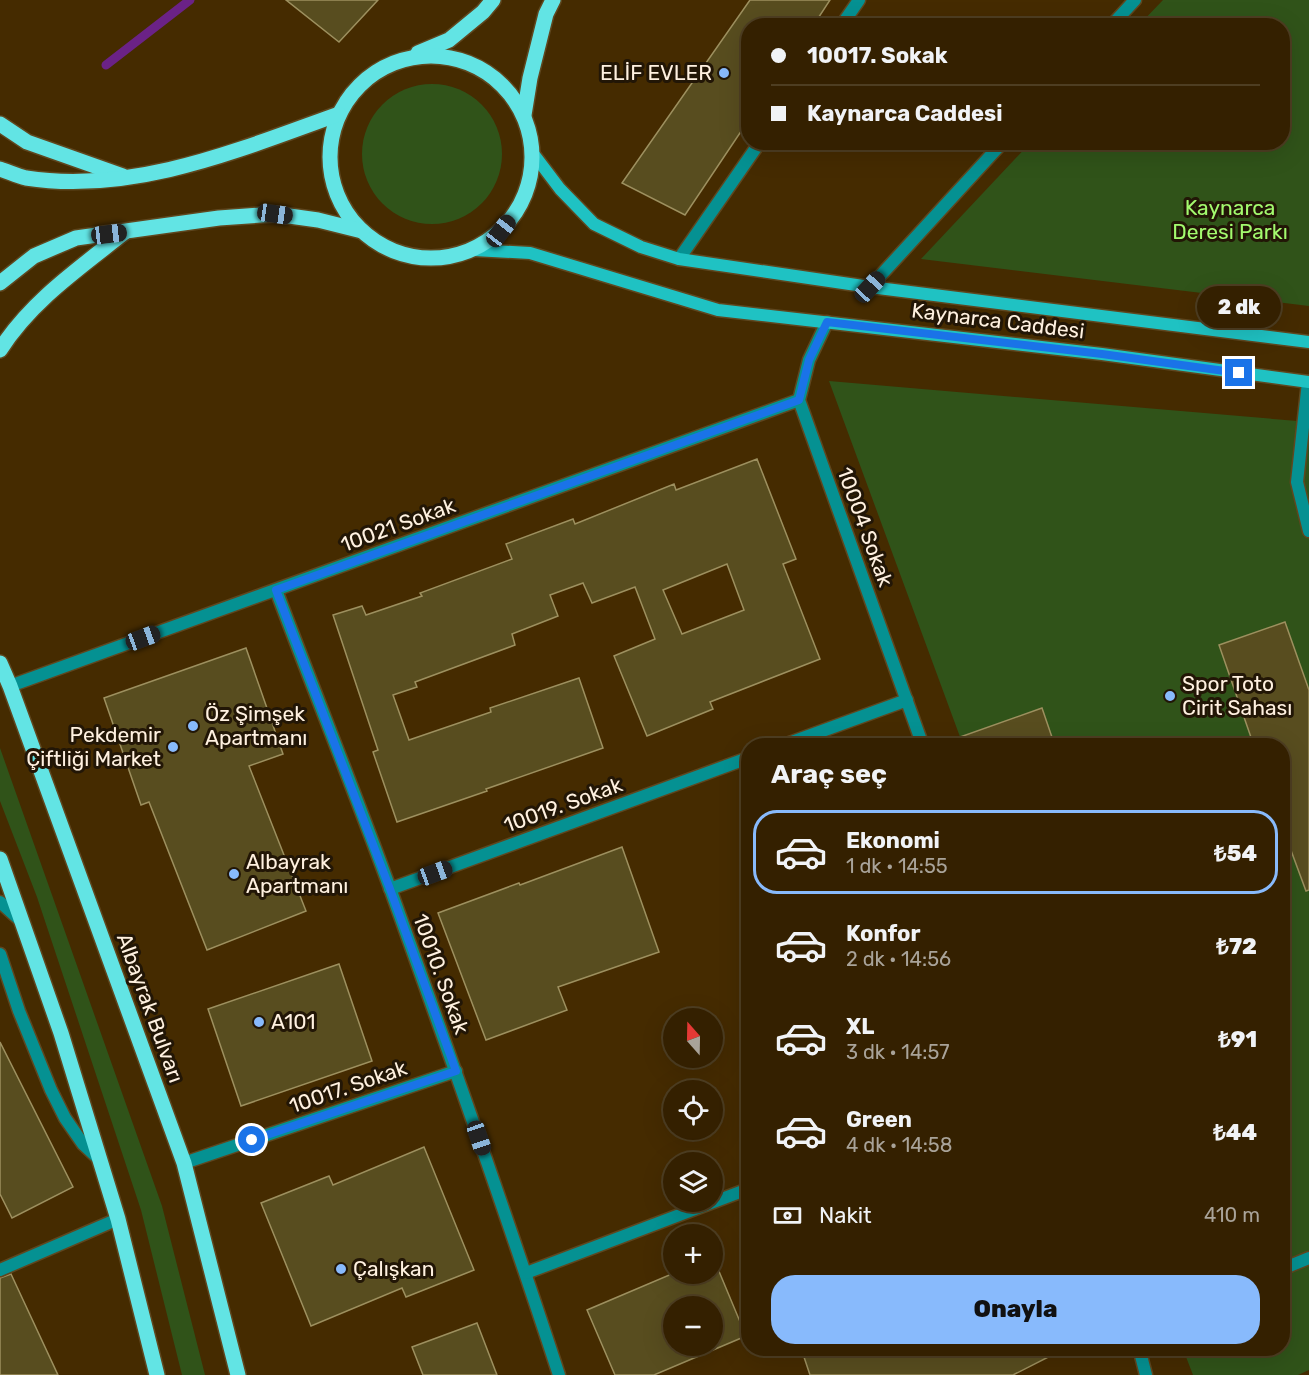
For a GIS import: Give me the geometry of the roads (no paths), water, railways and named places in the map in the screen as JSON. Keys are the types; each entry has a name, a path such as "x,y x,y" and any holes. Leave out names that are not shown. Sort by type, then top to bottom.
{"main road":[{"path":"410,57 449,40 483,12 493,0"},
{"path":"524,115 530,78 546,14 552,0"},
{"name":"Kaynarca Caddesi","path":"474,250 501,231 521,206 531,175 532,152 532,143 524,115 504,85 478,66 445,56 410,57 378,70 352,93 335,123 329,157 334,191 351,222 377,244 410,257 442,258 474,250 530,253 718,310 1102,354 1309,382"},
{"path":"0,169 25,178 76,182 129,178 218,158 339,114"},
{"path":"0,124 27,142 129,178"},
{"name":"Kaynarca Caddesi","path":"532,152 560,189 594,224 641,247 680,259 870,287 1309,342"},
{"name":"Kaynarca Caddesi","path":"0,283 34,256 76,238 219,218 275,214 318,220 363,232"},
{"name":"Kaynarca Caddesi","path":"0,350 11,333 42,300 125,232"},
{"name":"Albayrak Bulvarı","path":"0,663 184,1163 238,1375"},
{"path":"0,859 61,1033 118,1219 157,1375"}],"street":[{"path":"847,18 859,0"},
{"path":"1118,18 1135,0"},
{"path":"680,259 755,150"},
{"path":"870,287 996,150"},
{"path":"799,400 809,360 827,322"},
{"path":"1309,382 1297,482 1309,531"},
{"name":"10021 Sokak","path":"10,686 799,400"},
{"name":"10004 Sokak","path":"799,400 920,738"},
{"name":"10010. Sokak","path":"276,590 390,889 456,1071 559,1375"},
{"path":"803,738 907,700"},
{"name":"10019. Sokak","path":"390,889 741,761"},
{"path":"0,902 22,921"},
{"path":"0,954 19,1011 51,1090 82,1144 99,1159"},
{"name":"10017. Sokak","path":"184,1163 456,1071"},
{"path":"526,1273 741,1192"},
{"path":"0,1270 118,1219"},
{"path":"1290,1266 1309,1258"},
{"path":"1141,1356 1146,1375"}],"waterway":[{"path":"106,65 190,0"}],"place":[{"name":"ELİF EVLER","path":"724,73"},
{"name":"Spor Toto Cirit Sahası","path":"1170,696"},
{"name":"Öz Şimşek Apartmanı","path":"193,726"},
{"name":"Pekdemir Çiftliği Market","path":"173,747"},
{"name":"Albayrak Apartmanı","path":"234,874"},
{"name":"A101","path":"259,1022"},
{"name":"Çalışkan","path":"341,1269"}],"park label":[{"name":"Kaynarca Deresi Parkı","path":"1230,220"}]}
